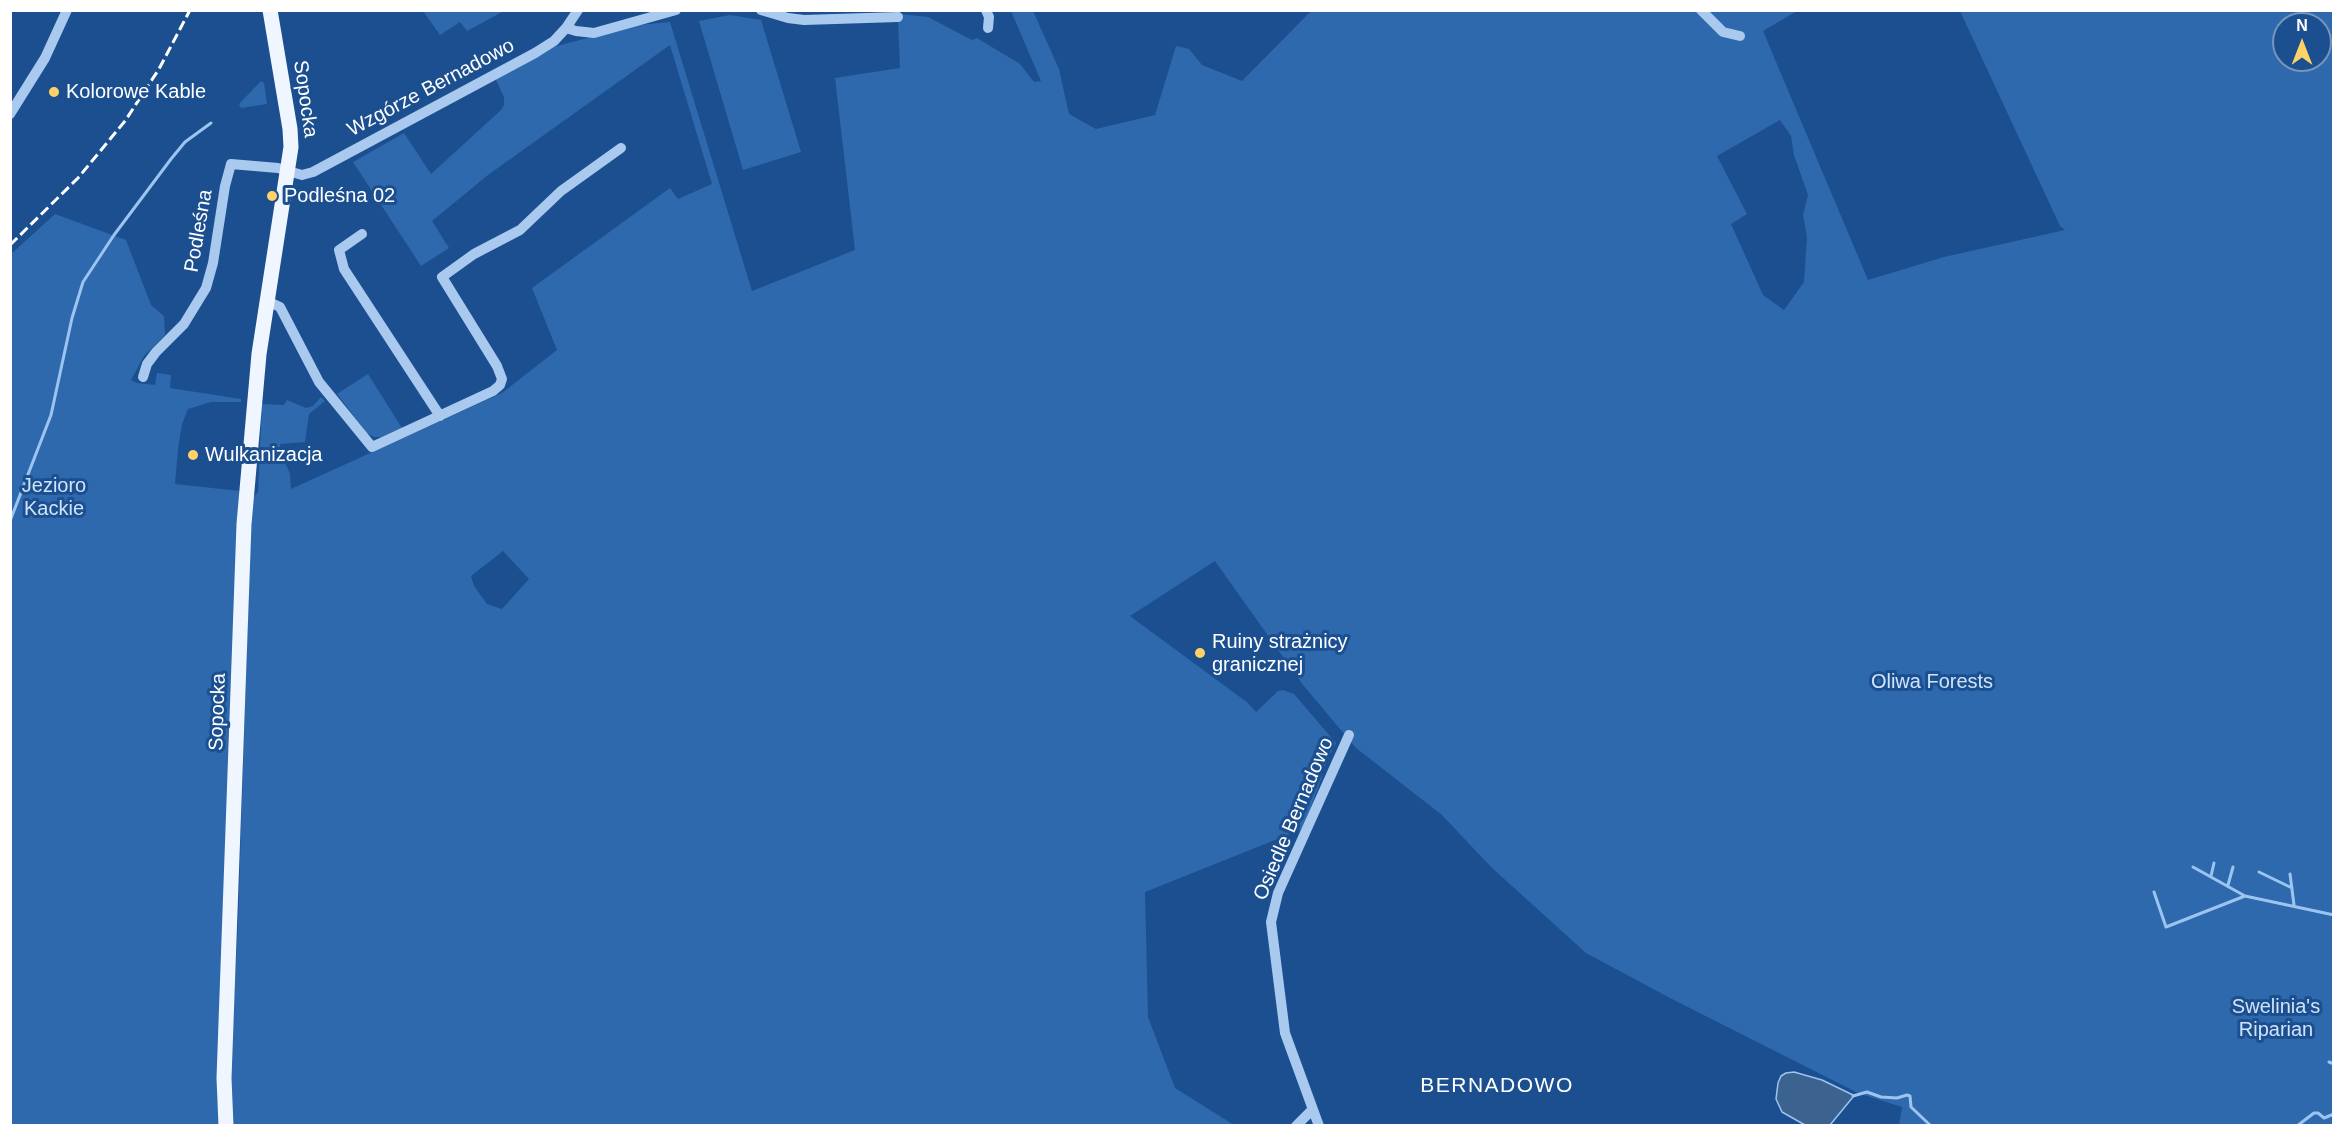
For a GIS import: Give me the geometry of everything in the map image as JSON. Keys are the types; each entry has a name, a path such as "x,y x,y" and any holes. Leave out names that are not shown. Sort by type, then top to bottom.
{"main road":[{"name":"Sopocka","path":"226,1125 224,1078 244,524 257,376 291,147 270,10"}],"street":[{"path":"10,114 45,58 67,10"},
{"name":"Wzgórze Bernadowo","path":"288,173 303,176 313,172 535,53 554,41 578,10"},
{"path":"566,28 576,32 594,33 676,10"},
{"path":"761,10 804,21 898,17"},
{"path":"986,10 989,17 988,28"},
{"path":"1701,10 1723,32 1740,36"},
{"path":"267,301 280,307 319,381 372,447 493,392 500,385 502,379 497,366 442,277 474,254 520,230 561,191 621,147"},
{"name":"Podleśna","path":"143,377 147,364 184,324 206,288 213,263 225,186 231,164 278,168 288,173"},
{"path":"362,234 339,250 344,269 440,416"},
{"name":"Osiedle Bernadowo","path":"1319,1125 1285,1033 1271,922 1278,893 1349,735"},
{"path":"1296,1125 1312,1110"}],"green space":[{"path":"423,11 504,11 467,31 460,22 440,35"},
{"name":"Oliwa Forests","path":"1011,11 1033,11 1059,69 1069,114 1096,129 1155,115 1176,46 1189,49 1202,65 1242,81 1311,11 1797,11 1763,31 1868,280 1944,257 2065,230 2060,226 1960,11 2333,11 2333,1125 1899,1125 1902,1107 1858,1093 1586,953 1491,867 1442,815 1356,748 1303,685 1215,561 1130,616 1248,703 1256,712 1278,691 1283,690 1294,694 1336,743 1322,772 1305,823 1300,830 1145,892 1148,1017 1175,1088 1234,1125 233,1126 230,1078 238,922 250,552 253,497 258,492 262,404 284,405 287,400 306,408 313,406 321,397 325,401 309,414 305,442 280,444 280,451 290,474 291,489 502,393 557,350 532,288 670,188 678,199 712,184 670,45 488,175 432,221 449,248 421,266 353,162 404,133 431,174 501,110 504,97 495,78 553,47 638,25 670,22 752,291 855,250 835,78 900,68 898,21 900,14 928,17 972,40 977,38 1020,64 1034,82 1041,81","holes":["1780,120 1791,136 1794,155 1808,195 1803,215 1807,237 1804,282 1784,310 1763,295 1731,224 1747,214 1717,156","503,551 529,579 502,609 487,604 474,586 471,576"]},
{"path":"730,15 761,20 801,152 743,170 699,21"},
{"path":"261,81 264,83 267,104 241,108 239,104"},
{"name":"Jezioro Kackie","path":"55,214 126,240 151,305 164,316 165,335 144,356 131,380 155,385 157,373 171,375 170,388 241,399 241,402 211,402 188,409 182,424 175,484 240,491 217,1093 219,1125 11,1126 10,255"},
{"path":"368,374 402,428 381,437 374,437 367,433 337,394"}],"shaded area":[{"path":"1794,1072 1822,1080 1853,1097 1830,1125 1805,1125 1782,1112 1776,1099 1781,1076"}],"waterway":[{"path":"10,521 51,415 72,318 83,282 114,235 171,159 185,142 211,123"},
{"path":"2211,876 2214,863"},
{"path":"2193,867 2245,896 2334,915"},
{"path":"2228,885 2233,867"},
{"path":"2259,872 2292,888"},
{"path":"2290,874 2294,905"},
{"path":"2154,892 2166,927 2245,896"},
{"path":"2329,1062 2334,1064"},
{"path":"1853,1096 1867,1092 1881,1097 1910,1096 1911,1107 1931,1126"},
{"path":"2297,1126 2314,1113 2324,1118 2334,1114"}],"railway":[{"path":"10,245 78,178 125,121 159,69 190,10"}],"place":[{"name":"Kolorowe Kable","path":"54,92"},
{"name":"Podleśna 02","path":"272,196"},
{"name":"Wulkanizacja","path":"193,455"},
{"name":"Ruiny strażnicy granicznej","path":"1200,653"}],"district":[{"name":"BERNADOWO","path":"1497,1086"}],"park label":[{"name":"Swelinia's Riparian","path":"2276,1018"}]}
